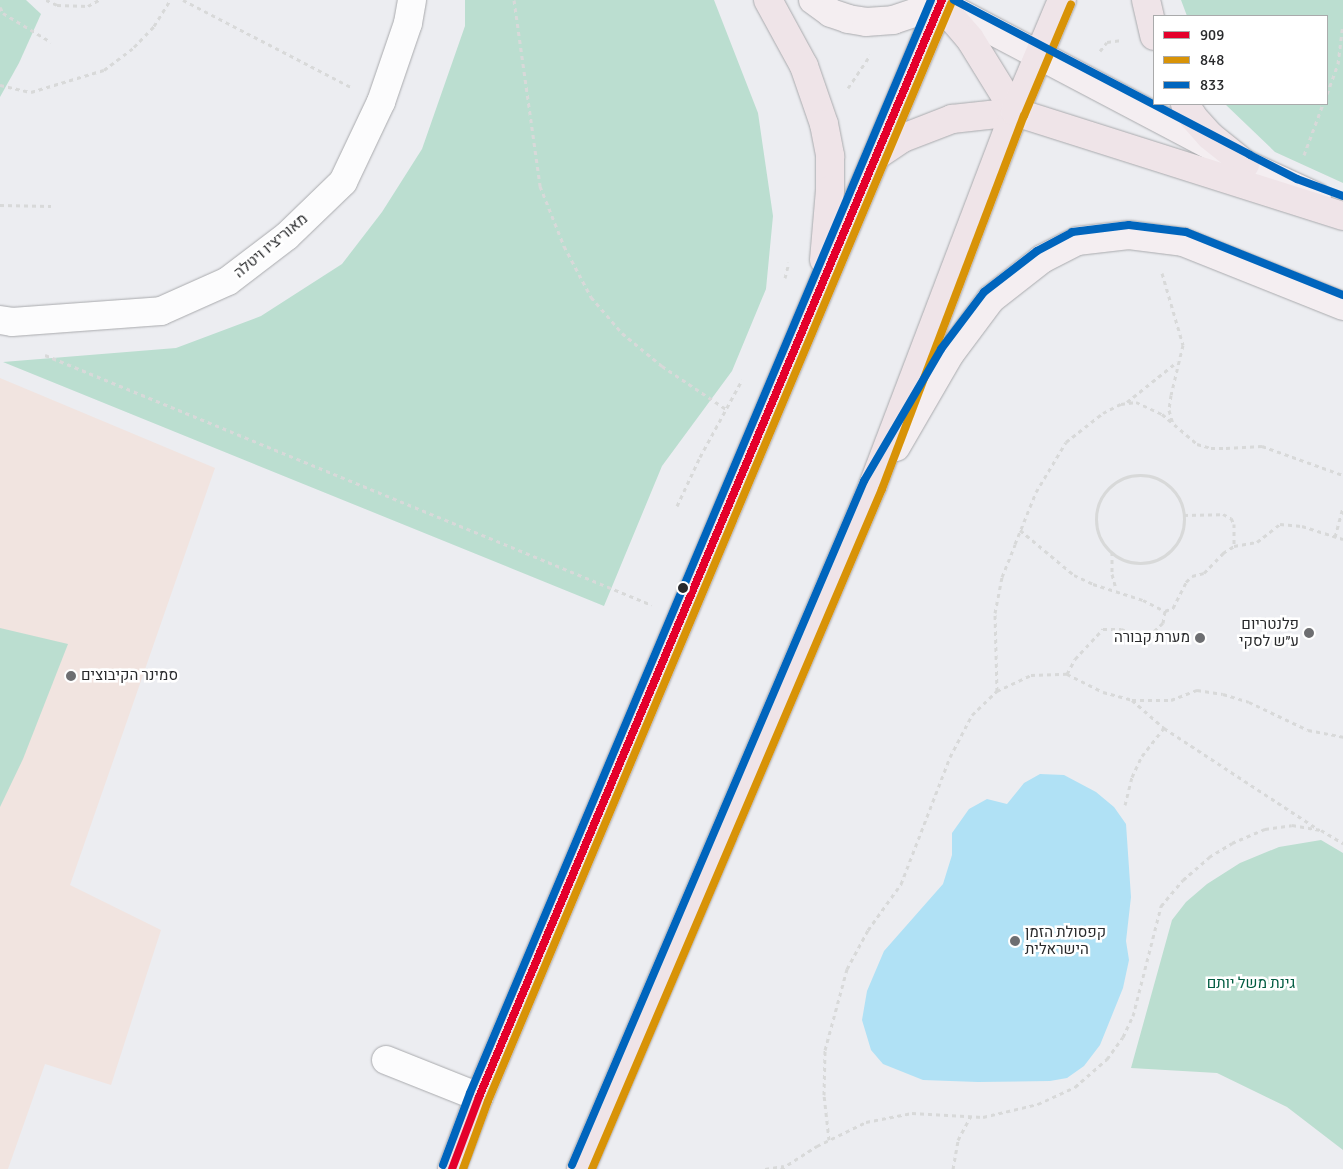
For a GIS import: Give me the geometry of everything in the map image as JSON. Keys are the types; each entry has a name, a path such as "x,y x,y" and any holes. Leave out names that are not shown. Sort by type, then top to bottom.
{"highway":[{"path":"768,0 804,66 824,124 830,156 830,190 822,283"},
{"path":"581,1169 873,485 1015,112 1062,0"},
{"path":"1146,0 1153,32"},
{"path":"942,1 970,39 1015,112"},
{"path":"452,1169 479,1097 942,1"},
{"path":"1186,105 1210,136 1245,164"},
{"path":"876,156 903,138 952,119 1015,112 1343,216"}],"main road":[{"path":"813,0 830,13 866,22 893,20 942,1 1038,56 1245,164 1293,188 1343,206"},
{"path":"873,485 950,354 991,299 1042,259 1076,241 1129,235 1182,242 1343,306"}],"street":[{"name":"מאוריציו ויטלה","path":"0,320 12,322 51,320 161,311 228,281 287,236 342,182 381,102 408,23 412,0"},
{"path":"386,1060 479,1097"}],"path":[{"path":"46,0 56,5 88,6 99,0"},
{"path":"0,85 32,92 104,70 134,47 154,26 170,0"},
{"path":"183,0 381,102"},
{"path":"514,0 540,186 564,246 591,297 622,333 662,366 726,409"},
{"path":"0,7 4,14 51,42"},
{"path":"824,124 893,20"},
{"path":"1328,91 1338,64 1343,26"},
{"path":"1083,79 1107,42 1153,32"},
{"path":"1293,188 1323,105"},
{"path":"0,205 51,206"},
{"path":"1155,239 1162,273 1183,345 1178,361 1169,410 1174,427"},
{"path":"785,280 789,261"},
{"path":"37,352 681,617"},
{"path":"1127,403 1178,361"},
{"path":"677,506 700,456 744,378"},
{"path":"997,691 994,612 1002,577 1036,492 1066,442 1103,413 1127,403 1136,402 1151,407 1197,444 1226,448 1262,446 1343,475"},
{"path":"1129,476 1154,477 1165,483 1175,492 1181,503 1184,515 1183,530 1177,543 1167,554 1154,561 1139,563 1125,560 1112,552 1102,542 1097,528 1096,513 1100,501 1117,482 1129,476"},
{"path":"1335,537 1343,507"},
{"path":"1184,515 1223,514 1231,518 1234,524 1234,546"},
{"path":"1020,530 1074,575 1093,584 1116,590 1165,611 1173,608 1186,582 1192,576 1204,573 1211,568 1223,553 1234,546 1257,542 1280,524 1302,526 1343,539"},
{"path":"1112,552 1112,574 1116,590"},
{"path":"1068,674 1075,659 1103,629 1121,629 1141,636 1154,632 1163,623 1165,611"},
{"path":"829,1140 824,1095 825,1050 847,969 868,930 901,884 950,757 972,715 997,691 1031,675 1068,674 1103,692 1132,700 1170,700 1197,690 1223,694 1249,702 1308,730 1343,737"},
{"path":"1132,700 1164,728 1343,843"},
{"path":"1125,805 1132,777 1142,756 1164,728"},
{"path":"764,1169 783,1167 829,1140 866,1122 912,1114 983,1117 1038,1104 1075,1087 1107,1059 1122,1038 1133,1016 1161,906 1183,880 1209,857 1232,842 1266,829 1292,825 1321,830"},
{"path":"953,1169 958,1140 971,1116"}],"shaded area":[{"name":"סמינר הקיבוצים","path":"0,378 215,468 70,885 161,930 111,1085 45,1064 8,1169 0,1169"}],"green space":[{"path":"0,0 26,0 41,14 19,63 0,97"},
{"path":"465,0 714,0 758,113 773,216 766,289 732,371 662,466 604,606 3,362 176,348 261,316 342,264 382,212 422,149 465,26"},
{"path":"1181,0 1343,0 1343,183 1275,152 1226,105 1328,105 1328,15 1187,15"},
{"path":"0,628 68,644 23,759 0,807"},
{"name":"גינת משל יותם","path":"1321,840 1343,853 1343,1150 1287,1107 1217,1073 1131,1068 1172,920 1186,902 1207,884 1240,863 1279,847"}],"water":[{"path":"1040,774 1064,775 1096,792 1114,807 1126,824 1131,897 1126,941 1129,960 1123,988 1100,1045 1084,1066 1067,1078 1050,1081 978,1082 923,1080 883,1064 871,1050 862,1020 867,991 884,951 943,884 952,855 952,833 969,809 987,799 1007,804 1024,783"}],"transit line":[{"name":"833","path":"443,1165 470,1093 931,0"},
{"name":"909","path":"452,1169 479,1097 942,0"},
{"name":"833","path":"954,0 1153,104"},
{"name":"848","path":"463,1169 488,1101 951,4"},
{"name":"848","path":"592,1169 882,489 1024,116 1071,4"},
{"name":"833","path":"1155,105 1297,179 1343,196"},
{"name":"833","path":"572,1165 864,481 941,349 984,292 1037,251 1072,232 1129,225 1186,232 1343,295"}],"place":[{"name":"פלנטריום ע״ש לסקי","path":"1309,633"},
{"name":"מערת קבורה","path":"1200,638"},
{"name":"סמינר הקיבוצים","path":"71,676"},
{"name":"קפסולת הזמן הישראלית","path":"1015,941"}]}
